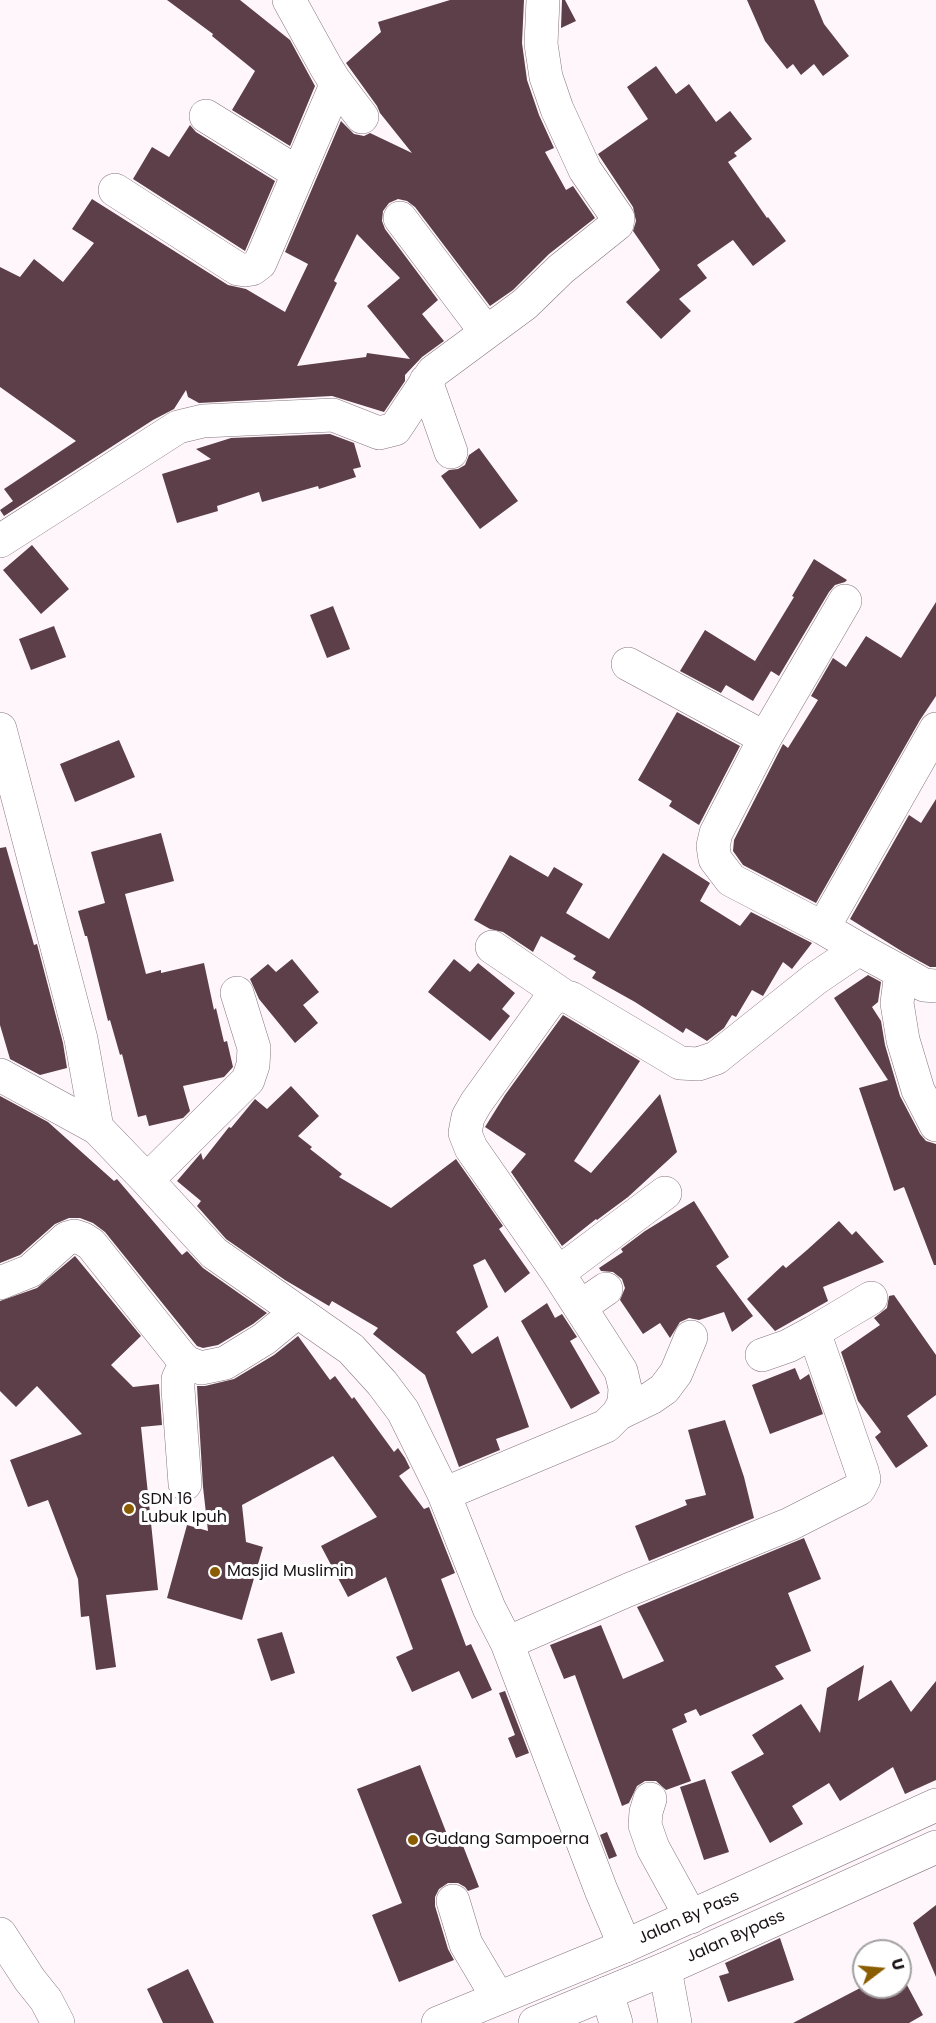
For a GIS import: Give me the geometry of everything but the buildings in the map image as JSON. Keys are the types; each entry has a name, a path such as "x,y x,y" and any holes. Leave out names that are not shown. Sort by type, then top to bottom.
{"main road":[{"path":"289,0 334,80 362,117"},
{"path":"0,541 178,427 203,421 333,415 379,432 396,429 433,372 525,304 561,269 618,222 585,170 557,109 546,77 541,44 543,0"},
{"path":"115,190 238,269 252,269 260,263 334,90 334,80"},
{"path":"206,116 298,173"},
{"path":"400,218 486,332"},
{"path":"426,381 452,452"},
{"path":"845,601 765,738 716,833 713,846 715,859 731,880 823,928 924,985 936,986"},
{"path":"628,664 765,738"},
{"path":"0,729 81,1039 97,1128"},
{"path":"823,928 936,729"},
{"path":"492,947 564,996 680,1064 698,1064 716,1058 815,979 859,950"},
{"path":"901,972 897,1004 903,1040 918,1090 936,1125"},
{"path":"147,1179 249,1080 254,1065 254,1048 237,993"},
{"path":"444,1494 606,1426 618,1414 624,1403 625,1388 621,1371 593,1298 558,1273 471,1149 465,1133 468,1117 476,1103 548,1003 556,996 564,996"},
{"path":"0,1075 97,1128 214,1253 351,1349 382,1383 403,1411 444,1494 489,1608 507,1643 601,1890 625,1946"},
{"path":"558,1273 665,1193"},
{"path":"0,1282 30,1270 67,1238 74,1236 83,1239 91,1244 186,1362 201,1368 225,1363 264,1339 297,1312"},
{"path":"762,1355 788,1346 871,1298"},
{"path":"507,1643 628,1590 790,1524 859,1489 864,1479 862,1471 814,1332"},
{"path":"618,1414 664,1389 676,1373 692,1337"},
{"path":"185,1484 178,1379 186,1362"},
{"path":"650,1800 645,1825 653,1848 691,1917"},
{"name":"Jalan By Pass","path":"438,2023 625,1946 936,1805"},
{"name":"Jalan Bypass","path":"535,2023 612,2008 665,1969 936,1847"},
{"path":"453,1901 466,1944 498,1998"},
{"path":"0,1934 46,2000 58,2023"},
{"path":"665,1969 675,2023"}],"place":[{"name":"SDN 16 Lubuk Ipuh","path":"129,1509"},
{"name":"Masjid Muslimin","path":"215,1572"},
{"name":"Gudang Sampoerna","path":"413,1840"}]}
